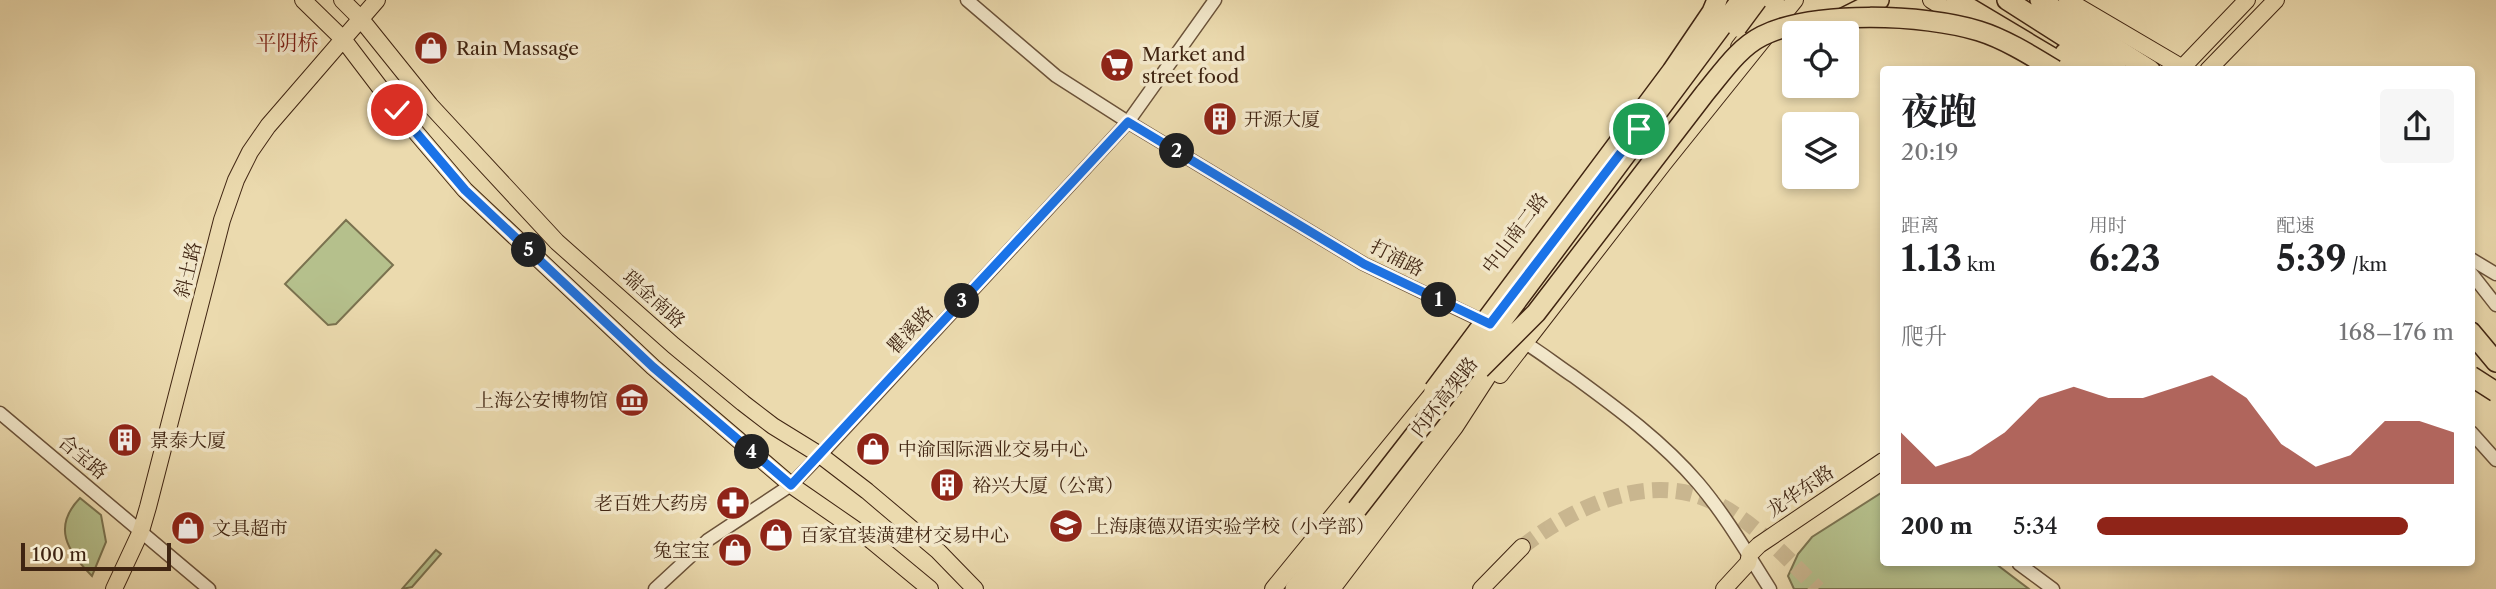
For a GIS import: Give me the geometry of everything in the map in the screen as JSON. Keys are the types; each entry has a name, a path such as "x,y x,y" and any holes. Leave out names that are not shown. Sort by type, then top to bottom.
{"highway":[{"path":"1357,509 1391,453 1453,363 1693,43 1718,0"},
{"name":"内环高架路","path":"1295,589 1469,365 1740,0"},
{"path":"1838,19 1879,0"},
{"path":"1956,0 2066,66"},
{"path":"1981,0 2086,66"},
{"path":"2007,0 2111,66"},
{"path":"2040,0 2144,66"},
{"name":"内环高架路","path":"1314,589 1480,369 1771,3"},
{"path":"1480,369 1536,313 1705,93 1745,48 1761,36 1783,28 1838,19 1940,22 1981,32 2048,66"},
{"path":"2475,337 2496,362"},
{"path":"2475,353 2496,371"},
{"path":"2475,370 2496,392"},
{"path":"2475,378 2496,392"}],"main road":[{"path":"303,0 343,39 397,110 465,190 653,367 791,485 872,541 929,589"},
{"name":"瑞金南路","path":"342,0 360,18 430,105 557,242 743,403 773,426 820,455 867,491 938,551 975,589"},
{"name":"斜土路","path":"118,587 141,531 222,220 236,180 250,152 268,126 377,0"},
{"name":"中山南二路","path":"1273,589 1490,324 1492,299 1718,0"},
{"path":"1490,324 1740,0"},
{"path":"1520,340 1795,0"},
{"path":"1931,0 2041,66"},
{"path":"2067,0 2177,66"},
{"path":"2185,66 2247,0"},
{"path":"2212,66 2276,0"},
{"path":"1332,589 1455,427 1486,394 1520,340 1771,3"},
{"name":"龙华东路","path":"1724,589 1773,534 1880,463"},
{"name":"龙华东路","path":"1751,560 1880,476"},
{"path":"1481,589 1522,547"}],"street":[{"name":"打浦路","path":"967,0 1056,76 1128,122 1364,264 1520,340 1588,387 1664,448 1697,481 1770,589"},
{"name":"瞿溪路","path":"655,589 708,540 791,485 820,455 1128,122 1215,0"},
{"path":"2475,261 2496,274"},
{"path":"2475,278 2496,305"},
{"name":"合宝路","path":"0,413 209,589"},
{"path":"2475,436 2496,460"},
{"path":"2023,566 2053,589"}],"green space":[{"path":"346,220 393,265 336,324 328,325 285,284"},
{"path":"1880,494 1880,566 1999,566 2029,589 1794,589 1788,576 1798,554 1812,537"},
{"path":"80,498 101,515 106,542 92,576 76,557 66,538 67,519"},
{"path":"436,550 441,554 412,587 402,589"}],"tunnel":[{"path":"1522,547 1564,519 1611,498 1661,490 1687,493 1711,501 1741,518 1768,540 1818,589"}],"place":[{"name":"Rain Massage","path":"431,48"},
{"name":"Market and street food","path":"1117,65"},
{"name":"开源大厦","path":"1220,119"},
{"name":"上海公安博物馆","path":"632,400"},
{"name":"景泰大厦","path":"125,440"},
{"name":"中渝国际酒业交易中心","path":"873,449"},
{"name":"裕兴大厦（公寓）","path":"947,485"},
{"name":"老百姓大药房","path":"733,503"},
{"name":"上海康德双语实验学校（小学部）","path":"1066,526"},
{"name":"文具超市","path":"188,528"},
{"name":"百家宜装潢建材交易中心","path":"776,535"},
{"name":"兔宝宝","path":"735,550"}],"district":[{"name":"平阴桥","path":"287,42"}],"route":[{"path":"397,110 465,190 653,367 791,485 1128,122 1364,264 1490,324 1639,129"}]}
